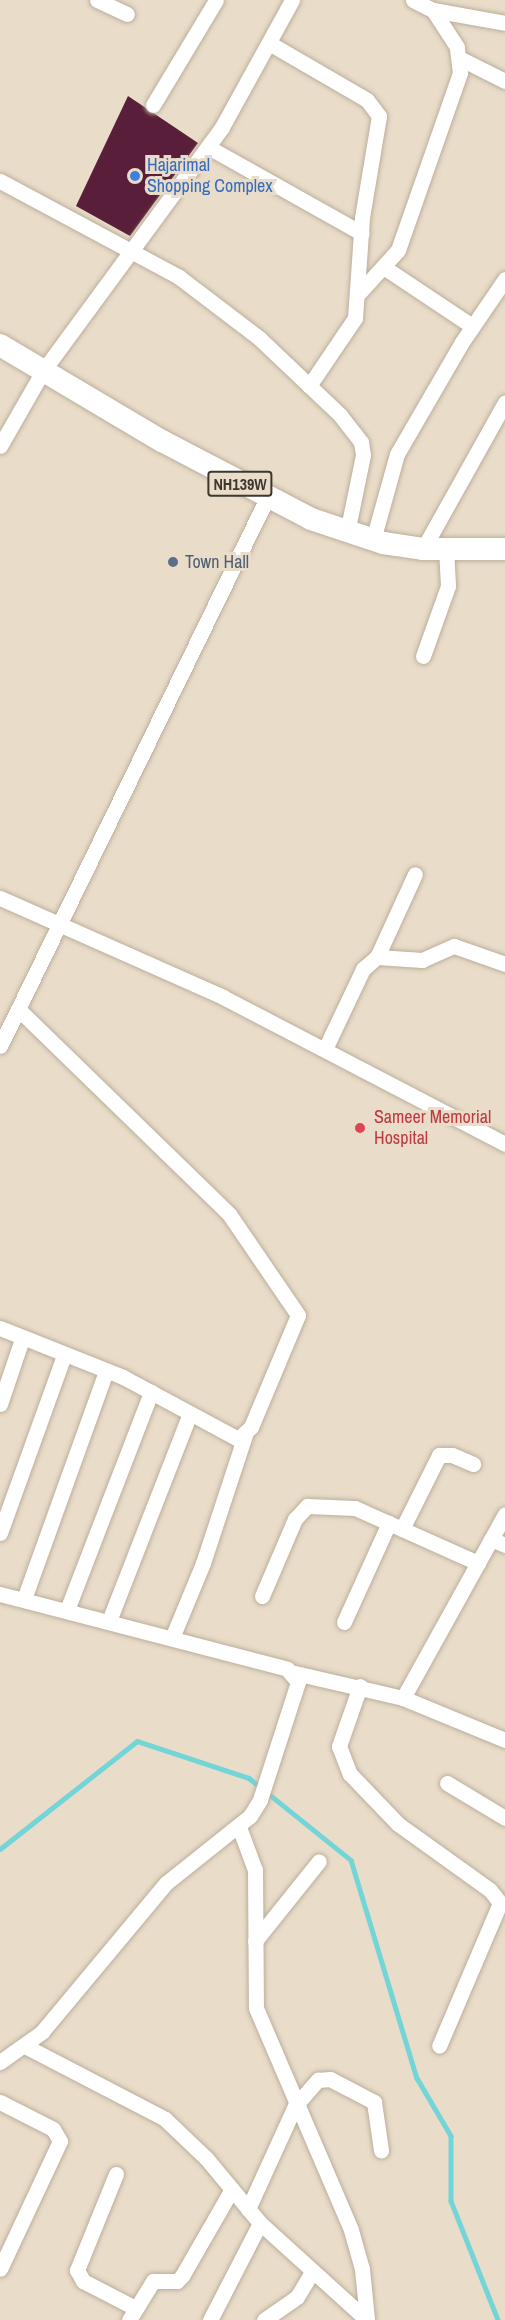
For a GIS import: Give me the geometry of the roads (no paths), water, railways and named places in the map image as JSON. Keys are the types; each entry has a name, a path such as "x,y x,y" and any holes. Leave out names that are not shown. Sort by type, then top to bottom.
{"highway":[{"name":"NH139W","path":"0,345 267,498 347,533 423,549 505,549"}],"street":[{"path":"97,0 127,14"},
{"path":"153,105 216,0"},
{"path":"0,446 43,371 129,249 208,147 292,0"},
{"path":"413,0 433,10 505,23"},
{"path":"433,10 461,59 505,81"},
{"path":"269,43 374,107 378,126 361,233 358,294 351,328 309,386"},
{"path":"358,294 385,268 398,250 425,177 461,59"},
{"path":"208,147 361,233"},
{"path":"0,181 178,277 237,321 309,386 361,442 362,472 347,533"},
{"path":"385,268 472,326"},
{"path":"373,540 397,454 472,326 505,279"},
{"path":"423,549 505,402"},
{"path":"0,1046 267,498"},
{"path":"423,656 448,586 446,549"},
{"path":"326,1049 363,969 377,957 416,874"},
{"path":"0,898 326,1049 505,1144"},
{"path":"377,957 422,960 454,946 505,964"},
{"path":"18,1009 229,1214 294,1305 297,1324 245,1435 207,1552 172,1638"},
{"path":"0,1328 151,1392 230,1438 245,1435"},
{"path":"0,1404 22,1339"},
{"path":"0,1533 64,1355"},
{"path":"24,1599 106,1371"},
{"path":"67,1610 151,1392"},
{"path":"109,1621 190,1413"},
{"path":"344,1622 395,1526 439,1455 452,1455 473,1464"},
{"path":"262,1596 301,1509 347,1505 478,1563"},
{"path":"403,1698 478,1563 498,1542 505,1514"},
{"path":"0,1594 109,1621 294,1673 360,1686 403,1698 505,1740"},
{"path":"0,2062 25,2046 166,1883 239,1827 260,1800 297,1691 294,1673"},
{"path":"360,1686 339,1746 350,1774 398,1824 471,1875 500,1903 439,2046"},
{"path":"447,1783 505,1818"},
{"path":"239,1827 255,1870 256,2008 295,2106 351,2230 362,2269 367,2319"},
{"path":"255,1941 319,1861"},
{"path":"25,2046 165,2119 232,2189 260,2223 367,2319"},
{"path":"248,2209 295,2106 310,2085 324,2078 368,2096 377,2109 381,2150"},
{"path":"0,2270 60,2141 53,2129 2,2107"},
{"path":"116,2174 77,2270 83,2281 132,2314 153,2282 177,2281 182,2276 232,2189"},
{"path":"210,2320 260,2223"},
{"path":"264,2320 297,2297 312,2272"}],"waterway":[{"path":"0,1849 137,1741 249,1778 351,1860 417,2078 451,2136 451,2201 498,2320"}],"place":[{"name":"Hajarimal Shopping Complex","path":"135,176"},
{"name":"Town Hall","path":"173,562"},
{"name":"Sameer Memorial Hospital","path":"360,1128"}]}
